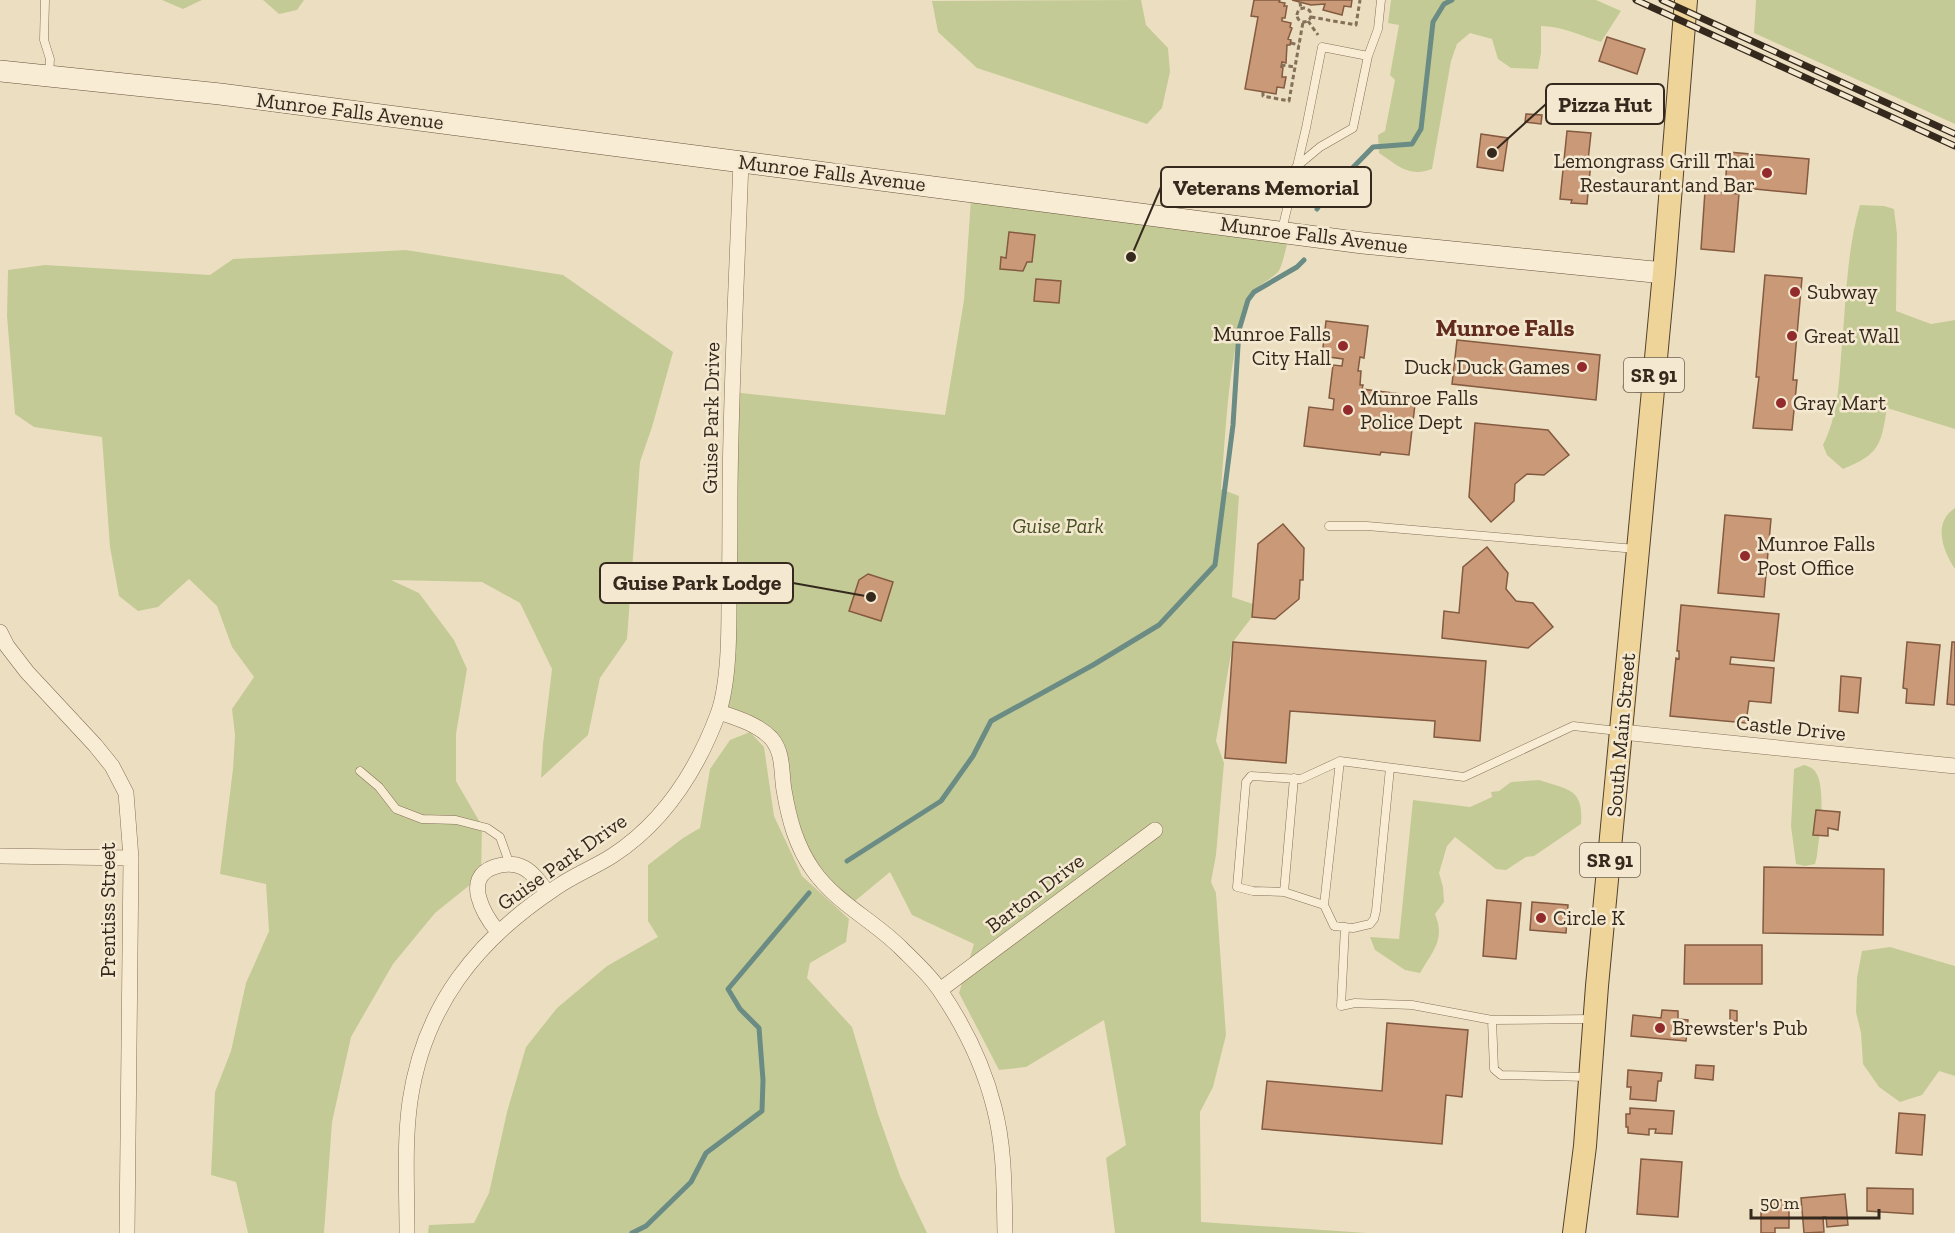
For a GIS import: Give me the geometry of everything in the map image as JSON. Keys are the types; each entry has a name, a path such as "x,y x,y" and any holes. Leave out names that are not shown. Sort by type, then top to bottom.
{"main road":[{"name":"SR 91","path":"1664,273 1686,0"},
{"name":"South Main Street","path":"1574,1233 1585,1146 1664,273"}],"street":[{"name":"Munroe Falls Avenue","path":"0,70 220,94 1282,232 1500,258 1664,273"},
{"name":"Guise Park Drive","path":"407,1233 407,1141 410,1101 418,1061 427,1035 447,995 464,969 486,943 521,912 548,893 611,857 650,826 691,772 719,712 729,641 732,392 741,161"},
{"name":"Prentiss Street","path":"0,632 27,672 95,745 120,780 126,793 131,858 127,1233"},
{"path":"719,712 752,724 773,740 782,761 784,788 792,827 803,854 812,868 834,894 901,948 940,990 969,1042 987,1082 995,1108 1004,1175 1005,1233"},
{"name":"Castle Drive","path":"1622,732 1955,766"},
{"name":"Barton Drive","path":"940,990 1155,830"},
{"path":"0,856 131,858"},
{"path":"498,932 482,909 478,886 481,876 488,869 510,864 522,867 548,893"}],"lane":[{"path":"45,0 44,40 50,59 49,76"},
{"path":"1296,167 1320,147 1353,128 1368,56 1378,29 1381,0"},
{"path":"1282,232 1322,47 1368,56"},
{"path":"1627,387 1653,390"},
{"path":"1329,526 1367,526 1638,549"},
{"path":"1324,905 1284,892 1240,889 1236,883 1247,778 1265,776 1301,779 1340,761 1464,777 1573,726 1622,732"},
{"path":"1340,761 1324,905 1334,926 1353,928 1370,924 1374,919 1390,768"},
{"path":"360,771 379,787 396,809 422,819 456,820 487,828 500,837 510,864"},
{"path":"1284,892 1294,778"},
{"path":"1345,927 1341,1006 1355,1003 1412,1005 1492,1020 1595,1019"},
{"path":"1492,1020 1494,1069 1497,1073 1501,1075 1590,1077"}],"path":[{"path":"1311,17 1356,25 1360,0"},
{"path":"1300,2 1301,10 1298,17 1303,22"},
{"path":"1301,10 1308,10 1311,17"},
{"path":"1303,22 1308,21 1311,17"},
{"path":"1308,21 1318,35"},
{"path":"1263,92 1263,96 1289,101 1303,22"},
{"path":"1291,43 1299,45"},
{"path":"1281,65 1295,67"}],"green space":[{"path":"162,0 202,0 183,9"},
{"path":"263,0 304,0 297,10 279,14"},
{"path":"1141,0 1146,25 1168,48 1170,72 1162,108 1147,124 977,68 938,32 932,1"},
{"path":"1391,0 1596,0 1621,11 1601,42 1564,29 1541,26 1541,53 1538,69 1511,68 1498,59 1492,39 1470,33 1457,44 1451,61 1432,169 1417,172 1398,166 1379,153 1378,135 1385,131 1395,80 1390,75 1399,25 1388,23"},
{"path":"1756,0 1955,0 1955,124 1754,33"},
{"name":"Guise Park","path":"971,199 1290,233 1280,269 1274,276 1257,287 1248,300 1236,345 1226,418 1221,489 1239,496 1232,597 1253,604 1252,617 1233,642 1216,741 1224,763 1216,855 1211,882 1216,893 1226,1035 1213,1087 1200,1112 1201,1222 1367,1233 1115,1233 1106,1158 1126,1145 1104,1020 1026,1067 999,1070 959,993 974,944 912,915 890,872 849,906 811,868 773,740 719,712 732,392 945,415 964,300"},
{"path":"1860,205 1884,206 1894,209 1897,234 1896,311 1931,324 1955,320 1955,429 1887,408 1883,431 1877,447 1865,458 1843,469 1827,455 1823,445 1836,402 1849,261"},
{"path":"406,250 563,275 673,352 640,462 627,639 600,678 588,735 541,778 552,669 520,603 482,582 391,580 419,593 454,640 467,669 456,734 456,781 482,826 481,876 435,913 393,964 351,1037 332,1122 324,1233 248,1233 236,1182 211,1175 215,1092 231,1051 246,983 269,931 266,884 220,874 233,769 235,735 232,709 254,677 232,647 217,606 189,579 158,607 138,611 119,596 110,547 102,437 34,427 15,414 7,316 8,270 45,265 210,275 233,259"},
{"path":"1955,508 1955,569 1944,546 1942,529 1948,514"},
{"path":"750,732 764,747 774,816 802,876 849,919 846,942 810,963 807,978 852,1027 878,1114 900,1176 927,1233 428,1233 429,1225 474,1223 489,1193 507,1112 526,1047 557,1008 607,966 658,937 648,921 648,865 700,828 710,769 730,740"},
{"path":"1804,765 1812,768 1818,775 1821,797 1821,824 1817,856 1815,864 1805,866 1796,864 1791,826 1794,769"},
{"path":"1539,780 1566,789 1577,797 1580,803 1581,824 1534,856 1526,857 1506,870 1496,869 1455,837 1447,846 1439,873 1444,902 1435,914 1439,931 1438,938 1433,952 1420,973 1405,970 1375,950 1370,937 1399,939 1413,800 1470,807 1492,797 1491,792 1499,791 1511,782"},
{"path":"1890,947 1955,966 1955,1076 1939,1071 1922,1095 1900,1102 1879,1087 1863,1064 1861,1033 1856,1012 1857,978 1862,951"}],"building":[{"path":"1254,0 1280,0 1279,2 1285,3 1284,6 1287,6 1285,18 1282,18 1282,21 1291,23 1292,28 1288,39 1291,40 1290,45 1287,45 1286,63 1282,62 1281,67 1283,67 1282,77 1286,77 1284,88 1277,87 1276,94 1245,89 1258,17 1251,16"},
{"path":"1292,0 1352,0 1351,7 1344,6 1342,15 1323,10 1325,4 1311,5"},
{"path":"1607,37 1645,49 1637,74 1599,61"},
{"path":"1526,114 1542,115 1541,124 1525,122"},
{"path":"1567,131 1591,133 1587,204 1571,203 1572,200 1560,199"},
{"path":"1481,134 1508,138 1503,171 1477,167"},
{"name":"Lemongrass Grill Thai Restaurant and Bar","path":"1728,152 1809,159 1806,194 1725,186"},
{"path":"1705,191 1739,194 1734,252 1701,249"},
{"path":"1009,232 1035,235 1032,262 1027,262 1023,271 1000,269 1001,257 1006,258"},
{"path":"1765,275 1802,278 1793,380 1797,380 1792,430 1753,428 1759,377 1756,377"},
{"path":"1036,279 1061,281 1059,303 1034,301"},
{"path":"1326,321 1368,326 1364,358 1360,357 1358,371 1361,371 1362,389 1416,396 1409,455 1381,452 1380,455 1304,446 1309,407 1333,410 1334,399 1329,398 1333,365 1342,366 1343,359 1322,356"},
{"path":"1457,340 1600,355 1596,400 1452,384"},
{"path":"1475,423 1548,430 1569,455 1544,475 1527,474 1515,484 1514,501 1491,522 1469,497"},
{"name":"Munroe Falls Post Office","path":"1725,515 1771,519 1764,597 1718,593"},
{"path":"1283,524 1304,548 1303,580 1300,580 1299,599 1275,619 1252,617 1258,544"},
{"path":"1487,547 1508,573 1506,589 1516,601 1533,603 1553,627 1528,648 1442,638 1444,611 1459,613 1463,567"},
{"path":"868,574 893,582 881,621 849,611 859,580"},
{"path":"1681,605 1779,614 1774,661 1731,657 1730,664 1774,668 1771,703 1749,701 1746,723 1670,716 1676,658 1679,659 1679,651 1677,651"},
{"path":"1233,642 1486,661 1480,741 1434,737 1435,721 1290,711 1286,763 1225,758"},
{"path":"1907,642 1940,645 1934,705 1906,703 1907,689 1903,688"},
{"path":"1952,642 1955,642 1955,705 1947,704"},
{"path":"1841,676 1861,678 1858,713 1839,711"},
{"path":"1816,810 1840,812 1838,830 1828,828 1828,836 1813,835"},
{"path":"1764,867 1884,869 1883,935 1763,933"},
{"path":"1487,900 1521,903 1516,959 1483,956"},
{"path":"1532,902 1568,905 1566,933 1530,930"},
{"path":"1685,945 1762,945 1762,984 1684,984"},
{"name":"Brewster's Pub","path":"1662,1010 1678,1011 1678,1019 1688,1020 1686,1041 1631,1036 1633,1015 1661,1018"},
{"path":"1730,1010 1737,1011 1737,1021 1730,1020"},
{"path":"1387,1023 1468,1030 1462,1097 1446,1095 1442,1144 1262,1129 1267,1081 1382,1091"},
{"path":"1696,1065 1714,1066 1713,1080 1695,1078"},
{"path":"1628,1070 1662,1073 1661,1081 1658,1081 1656,1101 1630,1099 1631,1087 1627,1087"},
{"path":"1630,1108 1674,1111 1672,1134 1655,1133 1656,1129 1649,1129 1649,1135 1628,1133 1626,1114 1630,1114"},
{"path":"1899,1113 1925,1115 1922,1155 1896,1153"},
{"path":"1641,1159 1682,1162 1678,1217 1637,1214"},
{"path":"1867,1188 1913,1189 1913,1214 1867,1211"},
{"path":"1845,1194 1848,1225 1827,1227 1826,1217 1823,1217 1824,1232 1804,1233 1801,1198"},
{"path":"1771,1200 1789,1200 1789,1228 1775,1228 1775,1233 1761,1233 1761,1209 1771,1209"}],"waterway":[{"path":"1317,209 1326,195 1373,147 1412,144 1421,129 1433,22 1444,4 1452,0"},
{"path":"847,861 941,801 973,756 991,721 1093,665 1159,625 1215,565 1233,425 1239,330 1248,300 1254,292 1297,267 1304,260"},
{"path":"632,1233 646,1226 691,1182 706,1153 762,1111 763,1080 759,1028 740,1009 728,989 809,893"}],"railway":[{"path":"1636,0 1955,146"},
{"path":"1662,0 1955,134"}],"place":[{"name":"Pizza Hut","path":"1492,153"},
{"name":"Lemongrass Grill Thai Restaurant and Bar","path":"1767,173"},
{"name":"Veterans Memorial","path":"1131,257"},
{"name":"Subway","path":"1795,292"},
{"name":"Great Wall","path":"1792,336"},
{"name":"Munroe Falls City Hall","path":"1343,346"},
{"name":"Duck Duck Games","path":"1582,367"},
{"name":"Gray Mart","path":"1781,403"},
{"name":"Munroe Falls Police Dept","path":"1348,410"},
{"name":"Munroe Falls Post Office","path":"1745,556"},
{"name":"Guise Park Lodge","path":"871,597"},
{"name":"Circle K","path":"1541,918"},
{"name":"Brewster's Pub","path":"1660,1028"}],"district":[{"name":"Munroe Falls","path":"1505,328"}]}
